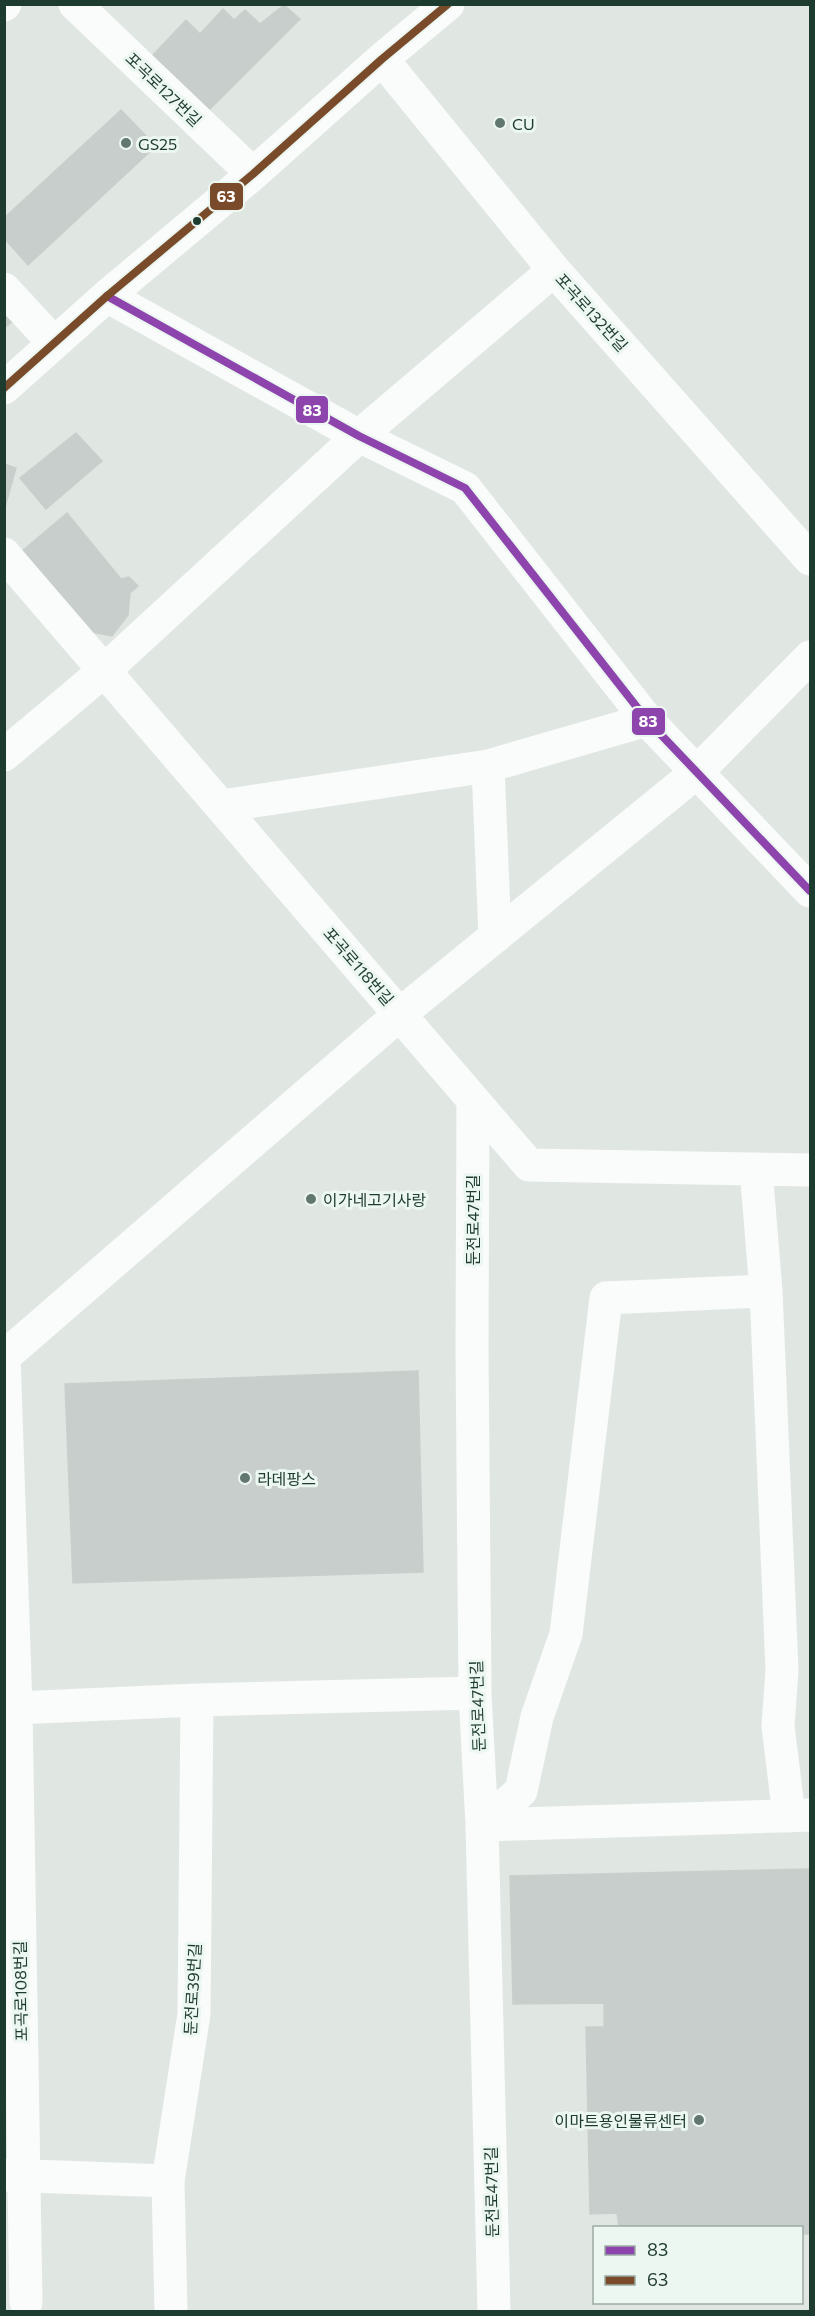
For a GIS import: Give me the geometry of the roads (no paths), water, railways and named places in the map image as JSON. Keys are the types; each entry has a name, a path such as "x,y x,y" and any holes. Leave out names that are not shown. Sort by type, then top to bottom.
{"street":[{"name":"포곡로127번길","path":"75,4 253,174"},
{"path":"4,388 107,296 253,174 382,58 448,4"},
{"name":"포곡로132번길","path":"382,58 554,270 810,559"},
{"path":"4,755 105,670 359,436 554,270"},
{"path":"4,289 54,343"},
{"path":"107,296 359,436 465,488 647,720 808,887"},
{"name":"포곡로118번길","path":"4,554 529,1165 810,1170"},
{"path":"5,1356 400,1014 697,772 810,657"},
{"path":"222,807 488,766 647,720"},
{"path":"488,766 495,937"},
{"name":"둔전로47번길","path":"473,1101 472,1349 475,1693 482,1825 494,2312"},
{"path":"482,1825 800,1816 778,1726 782,1670 766,1291 756,1169"},
{"path":"482,1825 521,1791 537,1717 566,1634 606,1298 766,1291"},
{"name":"포곡로108번길","path":"5,1356 16,1708 11,1796 14,2175 26,2302"},
{"path":"16,1708 197,1700 475,1693"},
{"name":"둔전로39번길","path":"171,2312 168,2181 194,2014 197,1700"},
{"path":"14,2175 168,2181"}],"place":[{"name":"CU","path":"500,123"},
{"name":"GS25","path":"126,143"},
{"name":"이가네고기사랑","path":"311,1199"},
{"name":"라데팡스","path":"245,1478"},
{"name":"이마트용인물류센터","path":"699,2120"}]}
